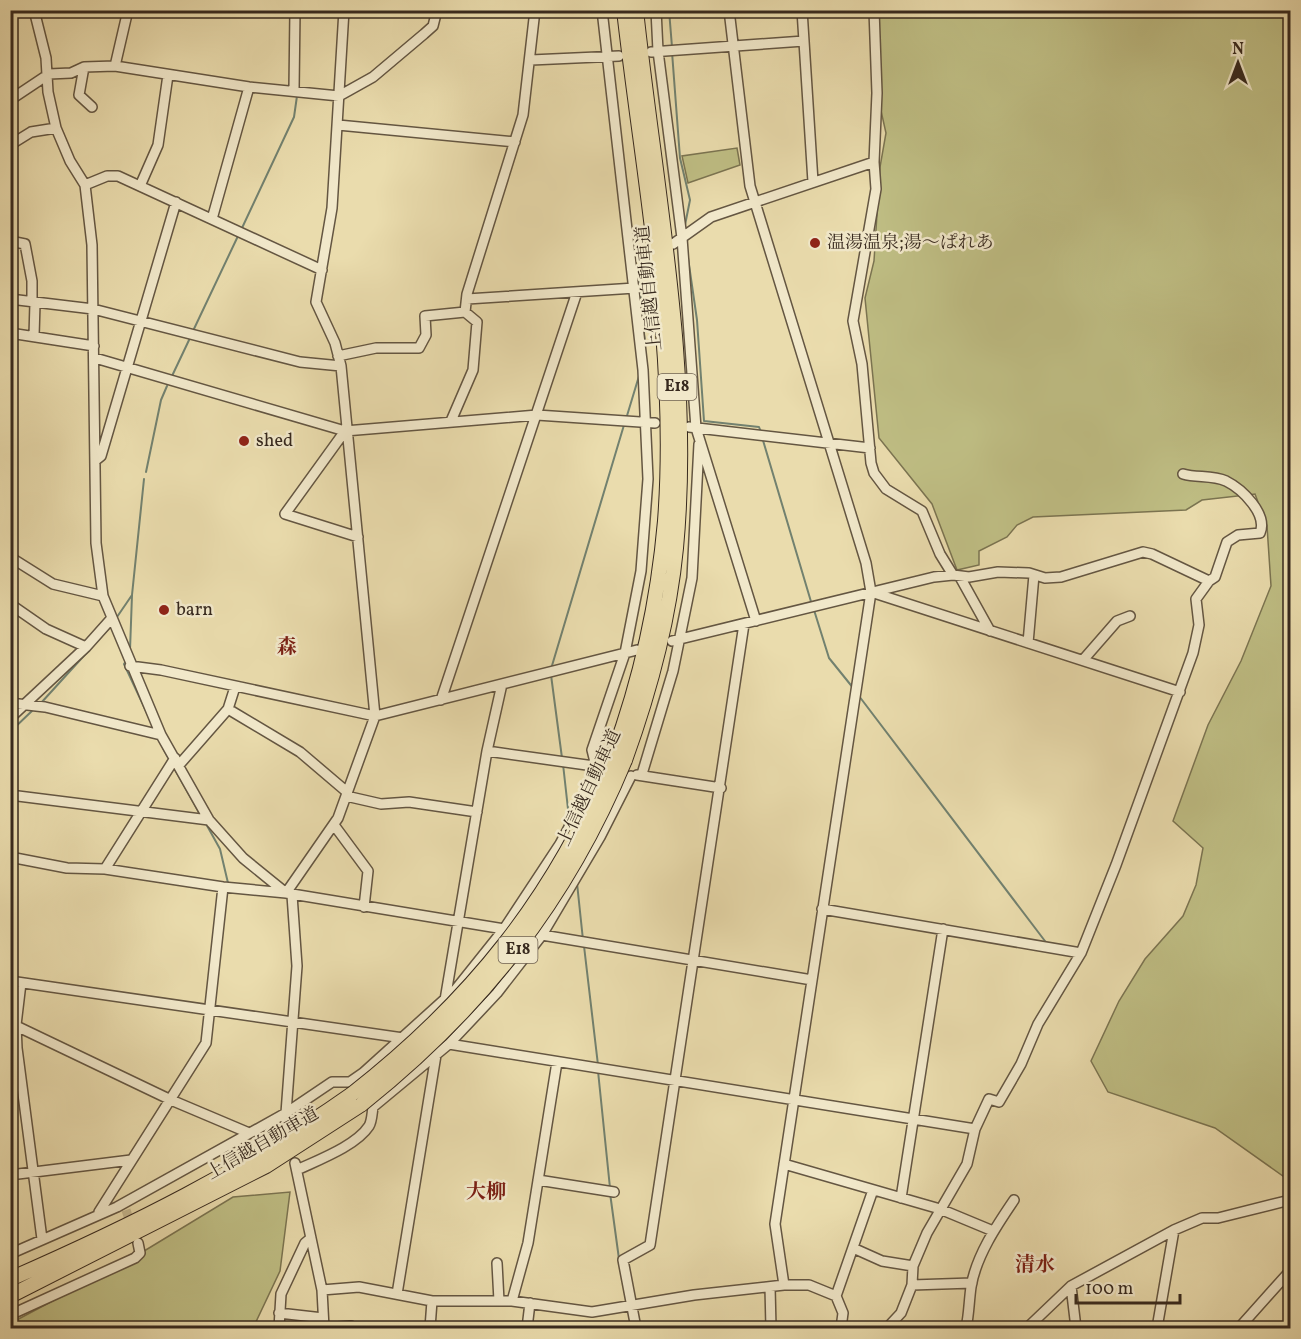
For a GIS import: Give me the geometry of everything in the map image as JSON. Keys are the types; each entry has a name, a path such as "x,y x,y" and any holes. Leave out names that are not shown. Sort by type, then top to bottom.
{"highway":[{"name":"上信越自動車道","path":"619,757 651,624 662,546 667,467 659,313 624,10"},
{"name":"上信越自動車道","path":"10,1296 266,1166 357,1099 433,1026 507,944 567,853 619,757 649,689 664,625 675,556 679,481 678,408 670,300 636,10"},
{"name":"上信越自動車道","path":"10,1278 215,1179 357,1099"}],"street":[{"path":"34,10 49,74 48,92 56,128 70,161 85,185 92,245 96,543 104,596 111,619 160,735 209,820 243,858 289,894"},
{"path":"115,66 128,10"},
{"path":"294,90 295,10"},
{"path":"288,1126 286,1113 295,1021 297,966 289,894 334,825 375,716 339,361 316,303 332,208 344,10"},
{"path":"10,100 49,74 115,66 249,87 339,96 373,77 424,34 433,26 437,10"},
{"path":"465,312 526,100 535,10"},
{"path":"10,1254 99,1212 124,1207 286,1113 332,1082 350,1082 356,1079 445,1000 504,929 560,844 577,812 596,766 592,750 625,653 641,571 650,423 602,10"},
{"path":"656,10 654,51 682,238 692,428 699,441 756,621"},
{"path":"729,10 731,46 750,186 866,563 871,592 775,1224 784,1285"},
{"path":"802,10 813,182"},
{"path":"874,10 877,93 874,162 876,189 852,321 862,364 874,473 896,497 922,512 940,554 957,576 990,631"},
{"path":"654,51 804,41"},
{"path":"531,60 619,56"},
{"path":"84,68 79,95 92,107"},
{"path":"140,186 158,145 168,75"},
{"path":"212,219 249,87"},
{"path":"338,125 515,142"},
{"path":"10,145 31,132 56,128"},
{"path":"674,244 711,217 874,162"},
{"path":"85,185 112,175 322,270"},
{"path":"96,460 101,456 176,202"},
{"path":"10,241 25,244 34,303 34,336"},
{"path":"633,275 645,266"},
{"path":"467,299 635,288"},
{"path":"441,700 577,292"},
{"path":"10,299 93,309 300,362 339,361 376,348 419,348 426,335 425,316 465,312 477,322 473,370 451,421"},
{"path":"10,333 94,346"},
{"path":"94,358 345,431 537,415 650,423"},
{"path":"692,428 870,448"},
{"path":"345,431 285,514 358,537"},
{"path":"642,774 692,578 699,441"},
{"path":"887,1329 901,1313 912,1285 913,1266 940,1209 967,1164 975,1129 989,1099 999,1102 1021,1064 1038,1024 1081,953 1180,692 1198,625 1196,599 1209,581 1215,577 1227,542 1238,535 1260,533 1261,521 1258,511 1226,481 1183,474"},
{"path":"676,640 871,592 957,576 998,572 1045,578 1061,577 1143,552 1209,581"},
{"path":"10,557 53,584 104,596"},
{"path":"1028,643 1034,575"},
{"path":"871,592 1180,692"},
{"path":"10,604 46,629 86,647"},
{"path":"1083,660 1117,621 1130,616"},
{"path":"10,718 86,647 111,619"},
{"path":"636,1329 623,1260 650,1245 721,788 744,624"},
{"path":"130,666 161,670 375,716 637,650"},
{"path":"445,1000 487,751 502,684"},
{"path":"105,869 140,811 177,761 228,709 236,687"},
{"path":"10,703 25,704 160,735"},
{"path":"228,709 300,752 346,794 381,804 409,802 477,812"},
{"path":"487,751 596,766 630,776 642,774 721,788"},
{"path":"323,1325 322,1290 296,1167 336,1152 364,1131 371,1124 373,1107 449,1044 497,993 542,935 600,837 630,776"},
{"path":"10,795 209,820"},
{"path":"334,825 368,871 364,907"},
{"path":"10,857 67,868 105,869 223,887 289,894 504,929"},
{"path":"99,1212 206,1043 223,887"},
{"path":"822,909 1081,953"},
{"path":"901,1198 943,929"},
{"path":"542,935 812,980"},
{"path":"10,981 211,1008 403,1038"},
{"path":"21,983 13,1024 14,1049 42,1239"},
{"path":"13,1024 171,1100 249,1133"},
{"path":"449,1044 975,1129"},
{"path":"397,1294 435,1055"},
{"path":"512,1301 528,1243 557,1062"},
{"path":"10,1175 131,1160"},
{"path":"784,1164 940,1209 993,1231"},
{"path":"538,1180 614,1192"},
{"path":"841,1329 843,1313 836,1296 873,1190"},
{"path":"966,1329 972,1283 993,1231 1014,1200"},
{"path":"1027,1329 1071,1286 1174,1230 1202,1218 1218,1218 1290,1200"},
{"path":"1157,1329 1174,1230"},
{"path":"279,1329 281,1294 305,1243 311,1238"},
{"path":"10,1315 135,1258 140,1253 138,1243"},
{"path":"853,1248 882,1261 913,1266"},
{"path":"497,1263 499,1301"},
{"path":"1239,1329 1290,1271"},
{"path":"912,1285 972,1283"},
{"path":"322,1290 359,1287 432,1301 530,1302 592,1312 694,1295 784,1285 809,1285 836,1296"},
{"path":"1071,1286 1076,1329"},
{"path":"770,1287 771,1329"},
{"path":"430,1329 432,1301"},
{"path":"527,1329 530,1302"},
{"path":"279,1313 323,1325 351,1326 351,1329"}],"shaded area":[{"path":"872,11 1290,11 1290,1181 1215,1128 1108,1092 1091,1061 1119,1001 1145,959 1183,916 1196,885 1203,848 1173,821 1208,725 1241,661 1271,586 1267,526 1255,494 1202,500 1186,510 1033,517 1017,525 1007,537 979,551 979,565 957,570 932,504 879,438 865,298 874,261 880,167 886,133 877,93"},
{"path":"737,148 740,165 688,183 682,156"},
{"path":"290,1192 280,1271 253,1328 11,1328 11,1323 126,1262 233,1197"}],"waterway":[{"path":"669,10 672,47"},
{"path":"672,52 680,158 690,200 685,225"},
{"path":"242,228 294,117 297,96"},
{"path":"193,331 238,236"},
{"path":"687,251 697,320 704,421 759,427 761,432"},
{"path":"642,274 639,277 645,344"},
{"path":"172,376 190,338"},
{"path":"626,419 639,376"},
{"path":"146,472 161,400 167,386"},
{"path":"551,669 624,425"},
{"path":"762,437 812,605"},
{"path":"117,617 132,595 144,479"},
{"path":"130,650 132,595"},
{"path":"814,610 829,658 854,689"},
{"path":"41,703 110,627"},
{"path":"126,661 124,664 153,726"},
{"path":"551,675 562,758"},
{"path":"859,696 1048,945"},
{"path":"10,732 34,709"},
{"path":"163,748 170,761"},
{"path":"563,764 569,818"},
{"path":"173,766 201,816"},
{"path":"205,822 220,849 228,883"},
{"path":"577,883 583,940"},
{"path":"584,946 598,1065"},
{"path":"598,1071 610,1188"},
{"path":"610,1193 619,1259"},
{"path":"621,1271 626,1297"}],"tunnel":[{"path":"126,1210 132,1228"}],"place":[{"name":"温湯温泉;湯〜ぱれあ","path":"815,243"},
{"name":"shed","path":"244,441"},
{"name":"barn","path":"164,610"}],"district":[{"name":"森","path":"287,648"},
{"name":"大柳","path":"486,1193"},
{"name":"清水","path":"1035,1266"}]}
